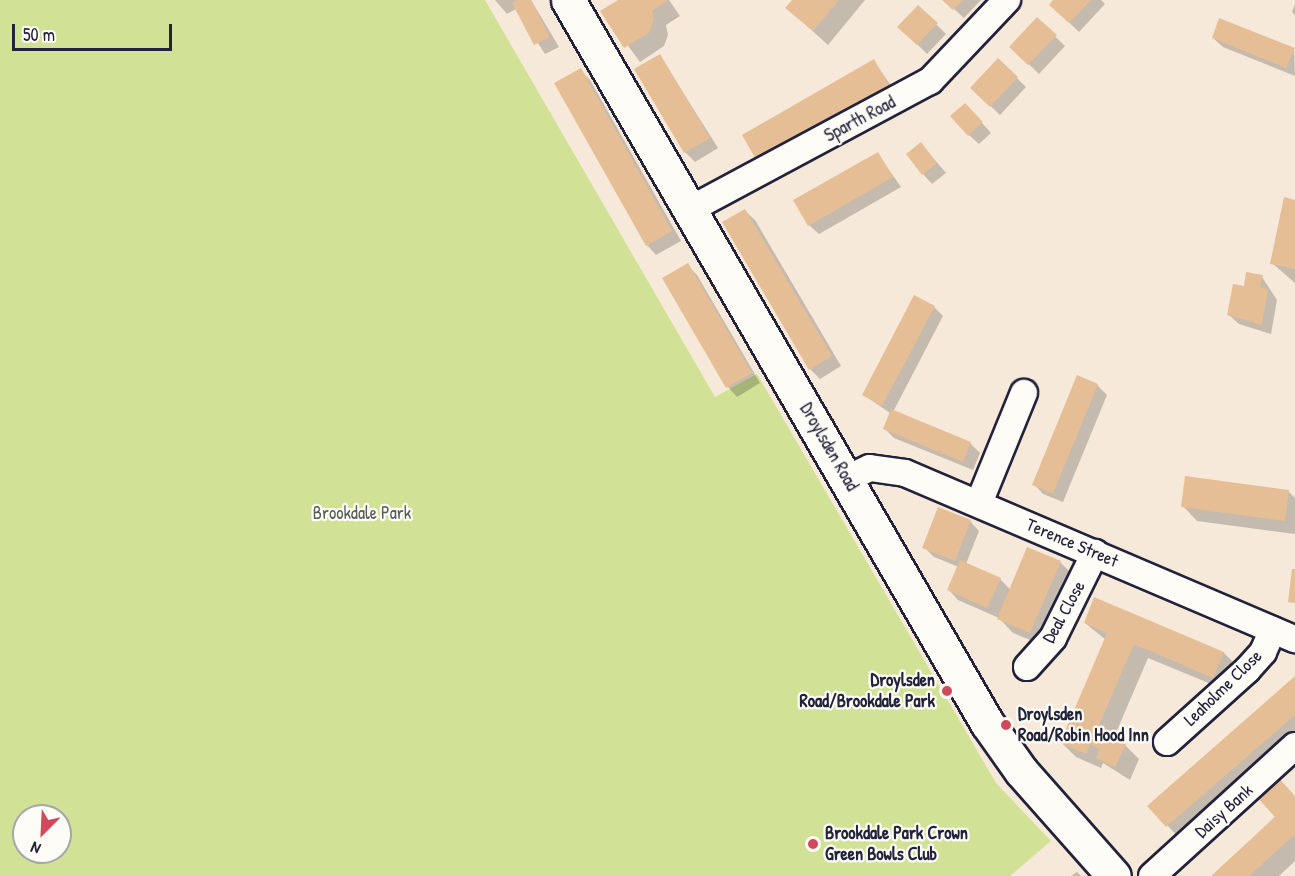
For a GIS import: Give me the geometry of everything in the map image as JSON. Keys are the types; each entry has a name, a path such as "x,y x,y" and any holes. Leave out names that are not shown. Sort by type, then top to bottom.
{"street":[{"name":"Droylsden Road","path":"568,0 1000,741 1021,771 1114,876"},
{"name":"Sparth Road","path":"691,209 930,81 1007,0"},
{"path":"979,503 1024,393"},
{"name":"Terence Street","path":"847,479 870,468 891,469 979,503 1284,635"},
{"name":"Deal Close","path":"1028,667 1053,638 1095,553"},
{"name":"Leaholme Close","path":"1167,742 1284,635"},
{"name":"Daisy Bank","path":"1152,876 1295,746"}],"green space":[{"name":"Brookdale Park","path":"0,0 485,0 715,397 757,374 996,783 1051,841 1010,876 0,876"}],"building":[{"path":"518,0 531,0 550,37 534,45 512,3"},
{"path":"618,0 668,0 652,11 654,19 650,32 624,48 600,11"},
{"path":"792,0 839,0 813,31 785,8"},
{"path":"942,0 963,0 953,10"},
{"path":"1053,0 1091,0 1069,23 1049,5"},
{"path":"918,5 938,23 917,45 897,27"},
{"path":"1037,17 1057,35 1028,65 1009,47"},
{"path":"1219,18 1295,48 1286,68 1212,38"},
{"path":"660,54 710,138 684,153 634,69"},
{"path":"998,58 1018,77 990,107 970,88"},
{"path":"874,59 889,86 757,161 742,135"},
{"path":"581,68 672,231 646,246 554,83"},
{"path":"965,103 983,122 968,136 950,116"},
{"path":"921,142 937,163 922,175 906,154"},
{"path":"878,152 893,177 808,226 793,200"},
{"path":"1284,197 1295,200 1295,269 1270,264"},
{"path":"745,209 832,356 809,370 722,222"},
{"path":"688,263 752,373 726,388 662,278"},
{"path":"1246,272 1263,275 1260,287 1268,289 1262,325 1227,315 1233,284 1244,286"},
{"path":"914,295 935,306 882,406 862,395"},
{"path":"1077,375 1098,384 1053,494 1032,485"},
{"path":"891,409 971,442 963,462 883,429"},
{"path":"1185,476 1289,490 1285,521 1181,507"},
{"path":"938,507 971,520 955,561 922,548"},
{"path":"1027,547 1061,561 1030,633 997,619"},
{"path":"960,560 1001,578 987,608 947,590"},
{"path":"1292,569 1295,569 1295,603 1288,602"},
{"path":"1094,597 1224,652 1213,678 1134,644 1096,732 1126,744 1115,767 1096,758 1100,749 1090,744 1086,754 1060,743 1107,633 1084,623"},
{"path":"1295,676 1295,715 1166,827 1147,806"},
{"path":"1276,775 1295,796 1295,838 1293,836 1249,876 1211,876 1275,817 1255,795"}],"place":[{"name":"Droylsden Road/Brookdale Park","path":"947,691"},
{"name":"Droylsden Road/Robin Hood Inn","path":"1006,725"},
{"name":"Brookdale Park Crown Green Bowls Club","path":"813,844"}]}
